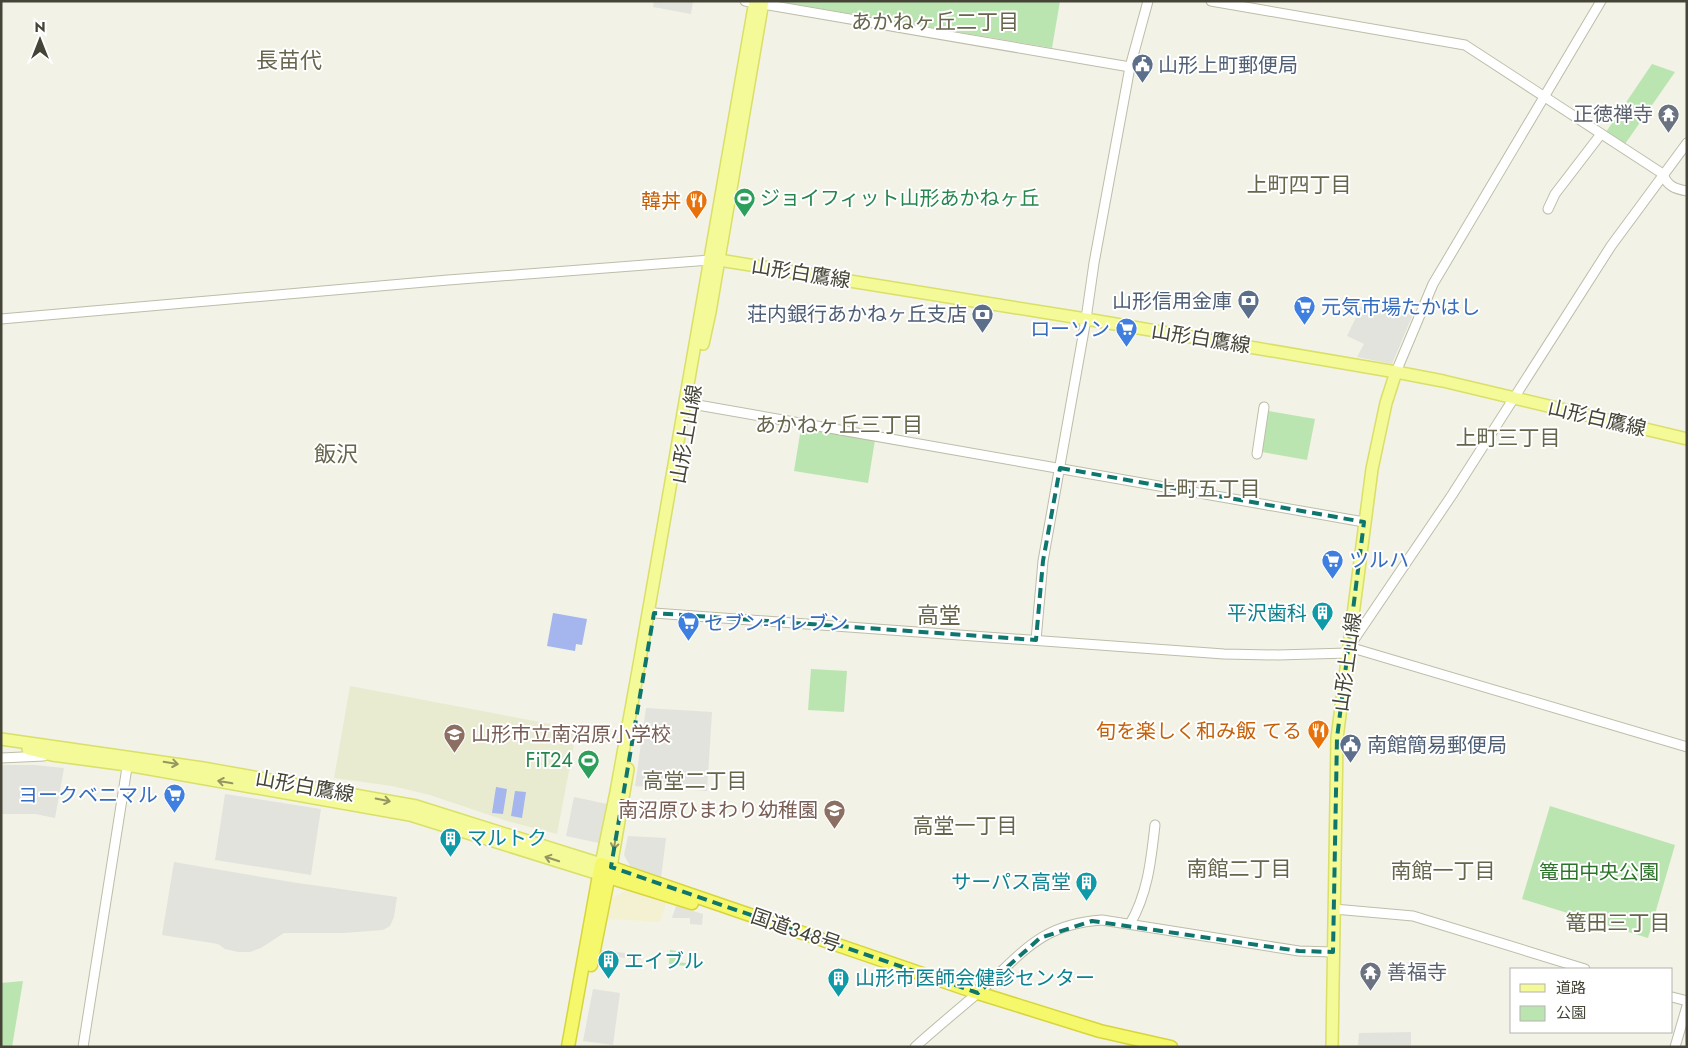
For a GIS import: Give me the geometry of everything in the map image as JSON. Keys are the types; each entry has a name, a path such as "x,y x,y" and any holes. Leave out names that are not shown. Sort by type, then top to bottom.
{"highway":[{"name":"国道348号","path":"605,870 1080,1030 1147,1047"},
{"path":"568,1047 605,870"},
{"path":"575,1047 605,870"},
{"name":"国道348号","path":"975,995 1100,1031 1171,1047"}],"main road":[{"name":"山形上山線","path":"605,870 692,404 756,2"},
{"name":"山形上山線","path":"605,870 638,675 714,260"},
{"name":"山形白鷹線","path":"714,260 1086,319 1396,372 1687,439"},
{"name":"山形上山線","path":"1332,1047 1337,738 1372,469 1386,403 1396,372"},
{"name":"山形白鷹線","path":"1,741 52,755 128,761"},
{"name":"山形白鷹線","path":"1,741 416,806 605,870"}],"street":[{"path":"1036,640 1043,561 1086,319 1094,263 1130,67 1148,1"},
{"path":"1212,1 1465,45 1663,174 1666,181 1675,189 1687,191"},
{"path":"1396,372 1433,284 1601,1"},
{"path":"756,2 1130,67"},
{"path":"1548,209 1555,194 1601,134"},
{"path":"1349,650 1452,494 1611,246 1663,174 1684,150 1687,143"},
{"path":"1,319 428,282 714,260"},
{"path":"692,404 1364,522"},
{"path":"1257,454 1264,407"},
{"path":"654,612 1224,654 1278,655 1349,650 1687,747"},
{"path":"1,758 52,755"},
{"path":"83,1047 128,761"},
{"path":"1130,924 1145,891 1155,825"},
{"path":"1334,909 1413,916 1582,968"},
{"path":"915,1047 1024,950 1040,938 1056,930 1080,922 1102,920 1299,951 1334,952"},
{"path":"1673,997 1687,1002"},
{"path":"1675,1047 1687,1006"}],"highlighted area":[{"path":"1060,468 1364,522 1337,738 1333,952 1299,951 1092,921 1040,938 978,993 611,867 654,613 1036,640 1043,561"}],"shaded area":[{"path":"654,1 693,1 691,14 653,7"},
{"path":"1361,307 1413,314 1392,364 1357,357 1364,344 1347,336"},
{"name":"山形市立南沼原小学校","path":"350,686 577,729 557,834 507,821 430,795 392,786 334,778"},
{"path":"646,708 712,712 707,791 635,786"},
{"path":"1,765 35,765 64,768 55,818 35,814 1,814"},
{"path":"225,794 321,809 311,875 215,860"},
{"path":"574,797 607,804 599,843 566,836"},
{"path":"628,836 666,838 661,878 632,869 624,855"},
{"path":"174,862 291,882 397,897 394,917 390,926 383,930 344,933 284,933 261,948 250,952 238,952 225,949 218,944 162,935"},
{"path":"626,890 666,903 660,922 608,919 611,899"},
{"path":"676,906 703,914 702,925 690,924 690,918 672,918"},
{"path":"601,950 641,955 641,960 601,955"},
{"path":"593,989 620,993 613,1045 583,1041"},
{"path":"1411,1032 1411,1047 1337,1047 1358,1045 1359,1033"}],"green space":[{"path":"775,1 1060,1 1052,48"},
{"path":"1652,64 1675,72 1625,144 1606,132"},
{"path":"1269,411 1315,419 1307,460 1262,452 1259,449 1265,413"},
{"path":"801,428 875,440 868,483 794,471"},
{"path":"811,669 847,671 844,712 808,710"},
{"name":"篭田中央公園","path":"1550,806 1675,845 1648,938 1522,899"},
{"path":"670,950 677,951 676,962 686,963 686,966 669,964"},
{"path":"23,981 12,1047 1,1047 1,983"}],"water":[{"path":"553,613 587,619 582,645 576,644 575,651 547,646"},
{"path":"496,787 507,789 503,814 492,813"},
{"path":"515,791 526,792 522,818 511,816"}],"place":[{"name":"山形上町郵便局","path":"1142,84"},
{"name":"正徳禅寺","path":"1669,133"},
{"name":"ジョイフィット山形あかねヶ丘","path":"744,217"},
{"name":"韓丼","path":"697,220"},
{"name":"山形信用金庫","path":"1248,320"},
{"name":"元気市場たかはし","path":"1305,326"},
{"name":"荘内銀行あかねヶ丘支店","path":"983,333"},
{"name":"ローソン","path":"1126,348"},
{"name":"ツルハ","path":"1333,579"},
{"name":"平沢歯科","path":"1323,632"},
{"name":"セブン-イレブン","path":"688,642"},
{"name":"旬を楽しく和み飯 てる","path":"1318,750"},
{"name":"山形市立南沼原小学校","path":"455,753"},
{"name":"南館簡易郵便局","path":"1351,764"},
{"name":"FiT24","path":"589,779"},
{"name":"ヨークベニマル","path":"174,814"},
{"name":"南沼原ひまわり幼稚園","path":"834,829"},
{"name":"マルトク","path":"451,857"},
{"name":"サーパス高堂","path":"1087,901"},
{"name":"エイブル","path":"608,980"},
{"name":"善福寺","path":"1371,991"},
{"name":"山形市医師会健診センター","path":"839,997"}],"district":[{"name":"あかねヶ丘二丁目","path":"935,22"},
{"name":"長苗代","path":"289,60"},
{"name":"上町四丁目","path":"1299,185"},
{"name":"あかねヶ丘三丁目","path":"839,425"},
{"name":"上町三丁目","path":"1508,438"},
{"name":"飯沢","path":"336,454"},
{"name":"上町五丁目","path":"1208,489"},
{"name":"高堂","path":"939,615"},
{"name":"高堂二丁目","path":"695,781"},
{"name":"高堂一丁目","path":"965,826"},
{"name":"南館二丁目","path":"1239,869"},
{"name":"南館一丁目","path":"1443,871"},
{"name":"篭田三丁目","path":"1618,923"}]}
